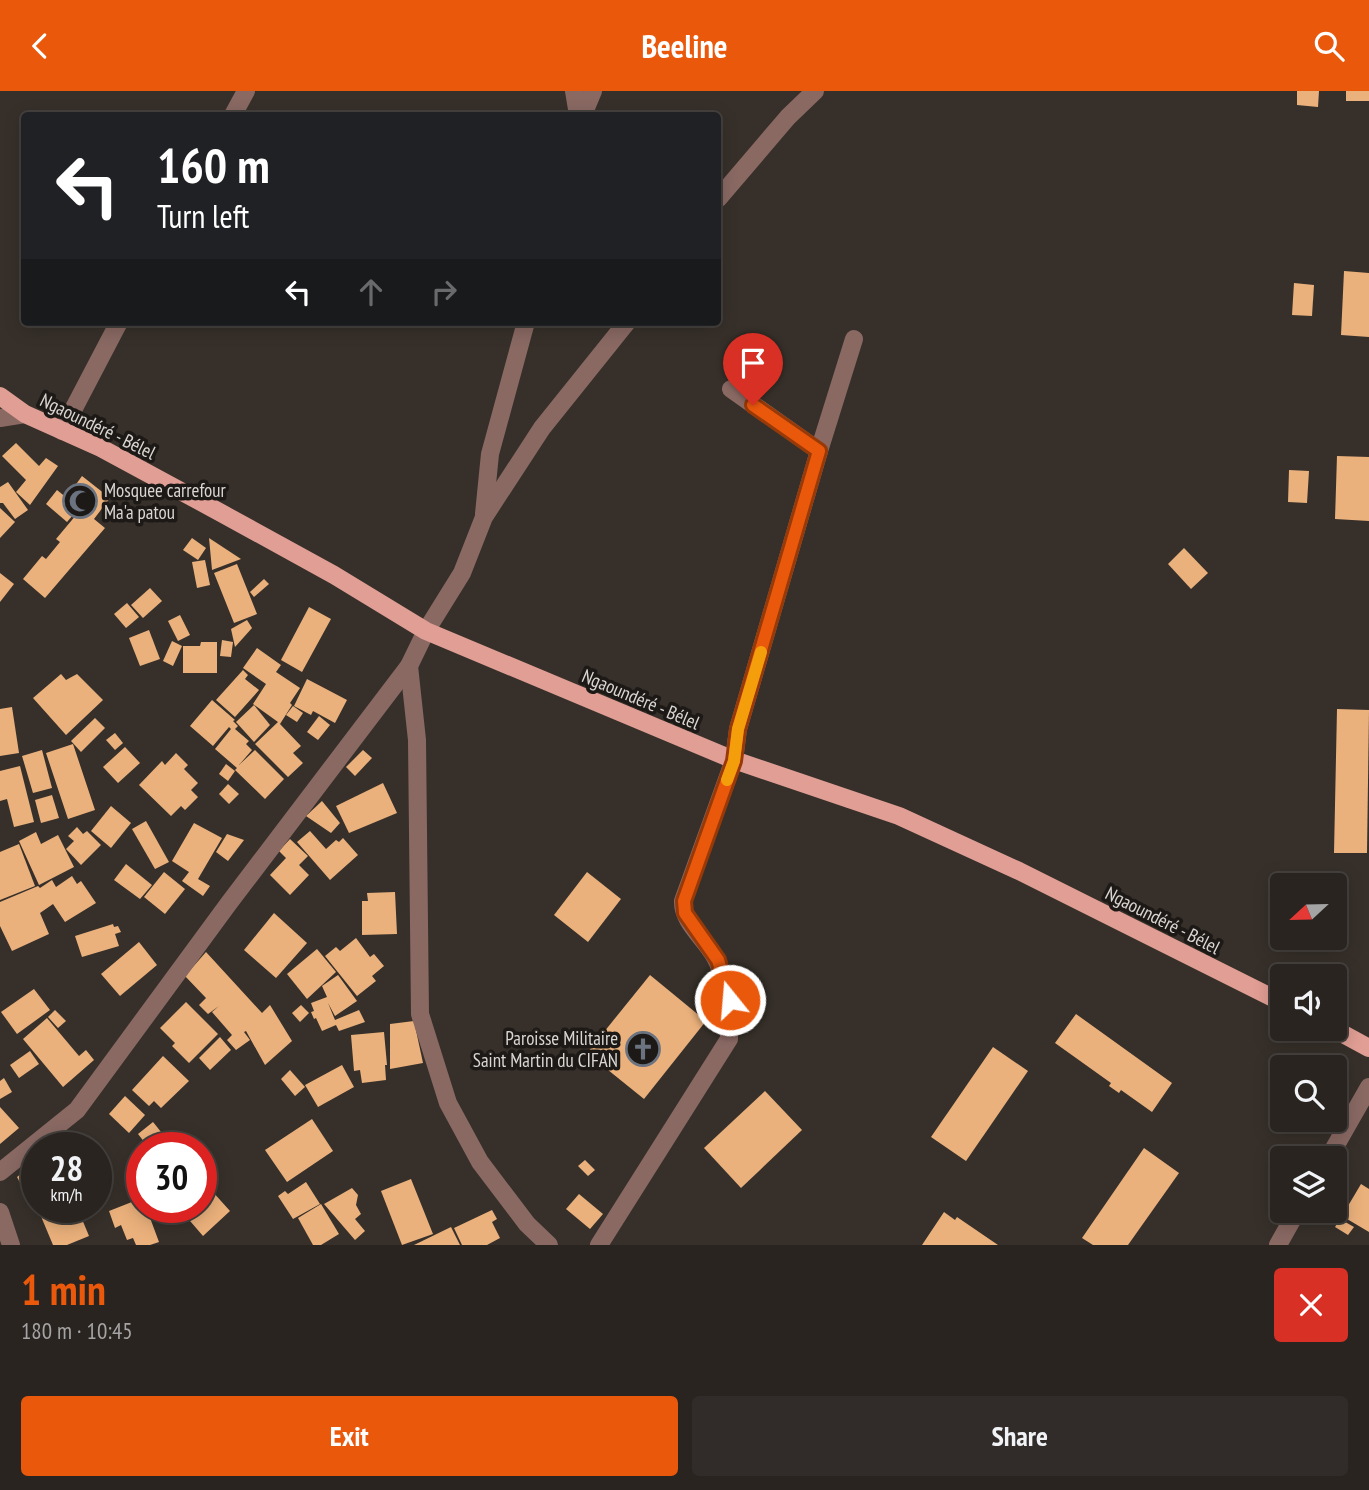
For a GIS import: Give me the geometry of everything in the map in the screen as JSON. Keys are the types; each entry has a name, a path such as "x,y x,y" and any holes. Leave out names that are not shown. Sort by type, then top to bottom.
{"main road":[{"name":"Ngaoundéré - Bélel","path":"0,396 25,414 101,448 334,575 426,631 734,761 899,816 1019,871 1270,996"},
{"path":"1347,1036 1369,1048"}],"street":[{"path":"235,112 246,91"},
{"path":"574,91 578,112"},
{"path":"584,112 593,91"},
{"path":"721,195 788,117 815,91"},
{"path":"62,431 117,326"},
{"path":"484,517 490,454 525,326"},
{"path":"2,1167 78,1109 229,903 409,666 426,631 462,573 484,517 542,428 623,326"},
{"path":"599,1245 729,1039 730,1000 718,960 683,907 734,761 738,729 819,451 855,339"},
{"path":"731,389 819,451"},
{"path":"0,418 25,414"},
{"path":"409,666 417,740 420,1014 448,1103 480,1162 527,1224 549,1245"},
{"path":"1335,1146 1369,1087"},
{"path":"0,1212 11,1245"},
{"path":"1278,1245 1290,1223"}],"building":[{"path":"1297,91 1319,91 1318,107 1297,105"},
{"path":"1346,91 1369,91 1369,101 1346,101"},
{"path":"1344,271 1369,273 1369,337 1341,335"},
{"path":"1294,283 1314,285 1312,316 1292,315"},
{"path":"16,443 39,466 46,458 58,466 30,505 16,492 26,480 2,456"},
{"path":"1337,456 1369,457 1369,521 1335,519"},
{"path":"1289,470 1309,471 1307,503 1288,502"},
{"path":"82,476 110,498 94,519 105,528 45,598 23,579 42,556 46,559 60,542 56,539 82,508 67,497"},
{"path":"8,482 28,510 15,519 3,503 0,503 0,487"},
{"path":"57,490 79,508 67,522 46,504"},
{"path":"0,508 15,522 0,538"},
{"path":"192,538 206,548 198,560 183,550"},
{"path":"209,538 241,559 212,570"},
{"path":"1184,548 1208,573 1191,589 1168,564"},
{"path":"205,560 210,585 197,588 192,562"},
{"path":"237,564 257,614 234,623 214,573"},
{"path":"0,573 14,584 0,602"},
{"path":"264,579 269,584 254,597 250,592"},
{"path":"150,588 162,601 143,618 131,605"},
{"path":"127,603 139,617 126,628 114,614"},
{"path":"309,607 331,619 302,672 281,660"},
{"path":"180,615 190,635 178,641 168,621"},
{"path":"247,620 252,628 235,647 231,629"},
{"path":"149,630 160,659 140,666 129,638"},
{"path":"222,640 233,642 231,657 220,656"},
{"path":"172,641 182,646 173,666 163,661"},
{"path":"201,642 217,642 217,673 183,673 183,646 200,646"},
{"path":"257,648 281,665 276,672 300,688 280,724 301,746 293,753 303,763 288,777 255,744 278,722 253,704 266,684 243,668"},
{"path":"243,670 248,675 245,679 259,690 235,717 216,700"},
{"path":"61,674 66,680 77,674 103,700 66,735 33,698"},
{"path":"307,679 347,700 335,723 313,711 311,715 294,706"},
{"path":"212,700 235,720 233,721 238,726 235,729 249,741 246,744 252,750 239,765 255,750 284,779 265,799 235,770 237,768 215,749 231,729 229,727 213,746 190,726"},
{"path":"254,705 270,725 254,742 236,722"},
{"path":"293,706 303,713 297,722 286,715"},
{"path":"12,707 19,753 0,756 0,709"},
{"path":"1337,709 1369,710 1367,853 1334,853"},
{"path":"319,716 330,725 318,740 307,732"},
{"path":"95,718 105,728 81,752 71,741"},
{"path":"115,733 123,743 115,750 106,740"},
{"path":"73,744 95,810 68,819 46,753"},
{"path":"125,747 140,763 118,783 103,767"},
{"path":"42,750 52,788 33,793 22,756"},
{"path":"363,750 372,758 355,776 346,767"},
{"path":"176,753 188,765 184,769 198,783 191,790 198,797 185,810 181,806 171,816 139,785 162,761 165,765"},
{"path":"226,764 235,771 228,781 219,774"},
{"path":"20,766 34,822 14,827 7,799 0,801 0,771"},
{"path":"383,783 397,813 349,833 336,806"},
{"path":"228,784 239,794 229,804 219,794"},
{"path":"52,795 59,818 41,823 35,800"},
{"path":"322,801 340,823 331,833 306,816"},
{"path":"111,806 131,823 111,848 91,831"},
{"path":"146,821 169,862 155,869 132,829"},
{"path":"194,823 222,838 198,879 210,886 203,896 182,881 189,872 172,861"},
{"path":"77,827 83,834 87,831 101,845 81,865 66,849 74,841 68,836"},
{"path":"310,831 326,849 336,840 339,842 343,838 358,855 330,880 297,842"},
{"path":"36,832 41,844 58,835 74,867 39,885 19,841"},
{"path":"227,834 244,840 228,861 216,852"},
{"path":"290,839 308,856 299,865 309,875 290,895 270,875 286,858 279,851"},
{"path":"19,844 35,886 0,900 0,852"},
{"path":"126,864 152,885 140,899 114,880"},
{"path":"164,872 185,889 165,914 144,897"},
{"path":"587,872 621,899 588,942 554,915"},
{"path":"72,876 77,884 81,881 96,903 65,922 53,904 40,913 49,934 12,951 0,926 0,902 38,886 40,888 52,880 56,887"},
{"path":"395,892 397,934 362,935 362,901 368,901 367,893"},
{"path":"274,913 307,943 276,978 244,950"},
{"path":"113,924 114,927 118,926 121,932 115,934 119,946 82,957 75,936"},
{"path":"356,938 370,957 374,954 384,966 372,976 376,981 357,996 325,956 336,947 340,951"},
{"path":"139,942 157,965 120,996 101,974"},
{"path":"317,949 336,972 307,999 287,974"},
{"path":"206,952 262,1013 270,1005 292,1041 265,1065 246,1031 244,1032 250,1040 236,1050 227,1040 232,1035 212,1012 219,1006 208,1014 199,1005 206,998 185,976"},
{"path":"338,975 357,1001 335,1016 328,1003 335,1020 359,1010 365,1022 339,1031 336,1025 322,1031 311,1012 314,1011 311,1003 327,997 322,986"},
{"path":"650,975 706,1021 644,1099 587,1053"},
{"path":"34,989 50,1010 17,1034 1,1012"},
{"path":"186,1002 218,1034 189,1063 172,1046 175,1043 160,1028"},
{"path":"301,1005 309,1013 300,1022 292,1013"},
{"path":"55,1010 66,1021 58,1028 48,1017"},
{"path":"1076,1014 1172,1083 1152,1112 1121,1090 1119,1093 1109,1086 1111,1083 1055,1043"},
{"path":"47,1018 79,1056 86,1050 94,1060 63,1087 23,1039"},
{"path":"414,1021 423,1063 390,1069 390,1024"},
{"path":"384,1032 386,1080 362,1083 360,1070 354,1071 351,1035"},
{"path":"220,1037 231,1050 210,1070 199,1058"},
{"path":"993,1047 1028,1071 966,1161 931,1137"},
{"path":"30,1051 39,1064 19,1078 10,1065"},
{"path":"163,1056 189,1081 161,1108 154,1101 149,1106 132,1090"},
{"path":"342,1065 354,1087 318,1107 305,1085"},
{"path":"290,1070 305,1087 295,1096 281,1079"},
{"path":"4,1078 12,1092 0,1099 0,1081"},
{"path":"765,1091 802,1130 741,1188 704,1148"},
{"path":"125,1096 145,1115 128,1132 109,1114"},
{"path":"0,1107 19,1128 0,1144"},
{"path":"312,1119 333,1151 287,1182 265,1150"},
{"path":"153,1122 161,1132 140,1132"},
{"path":"1144,1148 1179,1173 1128,1245 1093,1245 1082,1238"},
{"path":"585,1160 595,1170 588,1176 578,1166"},
{"path":"411,1179 433,1234 402,1245 381,1191"},
{"path":"306,1182 320,1204 293,1219 278,1196 285,1191 288,1194"},
{"path":"1361,1184 1369,1189 1369,1232 1347,1219 1347,1208"},
{"path":"352,1188 358,1195 356,1205 361,1214 355,1219 365,1231 355,1240 324,1204"},
{"path":"579,1194 603,1214 590,1229 566,1209"},
{"path":"217,1197 230,1211 203,1236 192,1223 217,1223"},
{"path":"126,1204 126,1223 152,1223 159,1242 136,1245 133,1238 127,1240 121,1225 115,1228 112,1210"},
{"path":"321,1204 339,1234 321,1245 313,1245 298,1218"},
{"path":"492,1210 497,1219 492,1222 500,1238 487,1245 462,1245 454,1228"},
{"path":"944,1212 955,1220 957,1217 998,1245 922,1245"},
{"path":"44,1223 84,1223 89,1236 67,1245 53,1245"},
{"path":"1338,1223 1347,1223 1354,1227 1348,1235 1335,1227"},
{"path":"451,1227 460,1245 414,1245"}],"slow traffic":[{"path":"727,780 734,761 738,729 761,652"}],"place":[{"name":"Mosquee carrefour Ma'a patou","path":"80,501"},
{"name":"Paroisse Militaire Saint Martin du CIFAN","path":"643,1049"}],"route":[{"path":"730,1000 718,960 683,907 734,761 738,729 819,451 753,405"}]}
